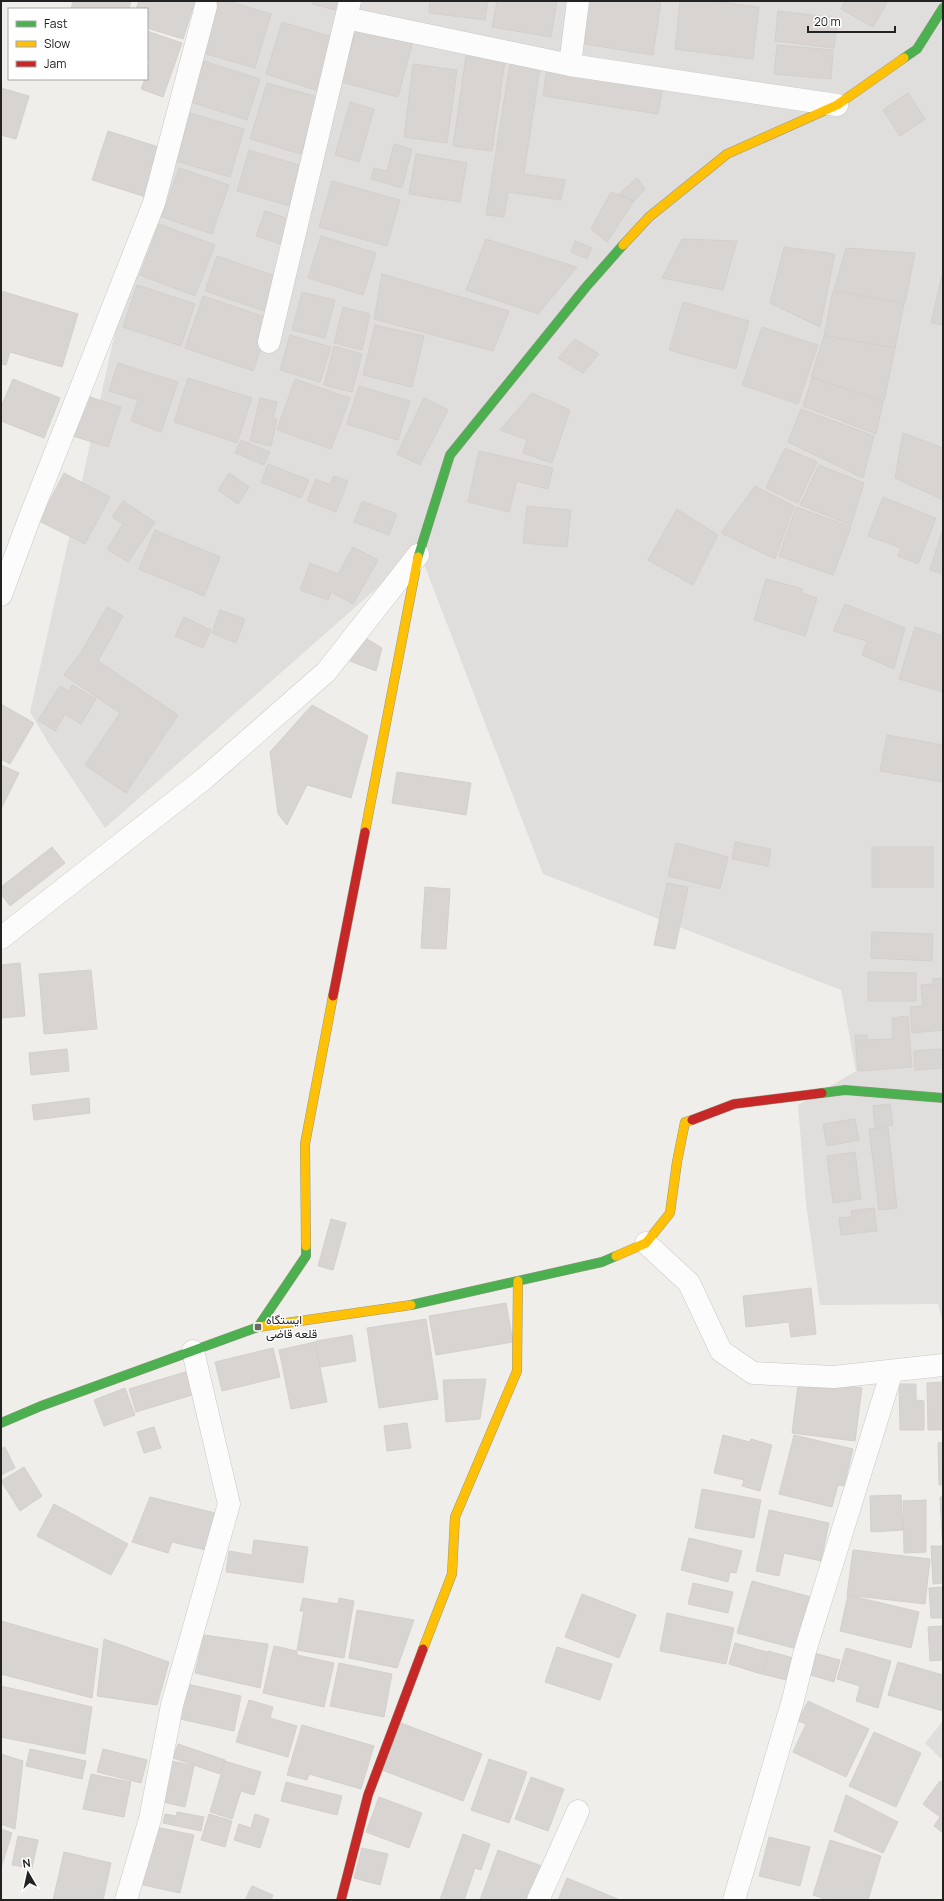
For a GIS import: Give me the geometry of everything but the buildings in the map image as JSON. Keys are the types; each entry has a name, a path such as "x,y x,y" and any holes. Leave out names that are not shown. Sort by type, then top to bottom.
{"street":[{"path":"570,65 578,1"},
{"path":"1,595 28,522 154,203 206,6"},
{"path":"269,342 348,10 570,65 837,105"},
{"path":"258,1327 306,1256 305,1144 418,555 450,455 586,288 649,217 728,154 837,105 917,49 940,20"},
{"path":"1,938 205,778 326,672 418,555"},
{"path":"1,1423 41,1406 258,1327 401,1307 602,1262 646,1243 670,1213 677,1162 685,1122 734,1104 846,1090 943,1098"},
{"path":"646,1243 689,1283 721,1351 752,1373 834,1377 943,1364"},
{"path":"341,1900 368,1794 452,1574 455,1517 517,1371 518,1281"},
{"path":"126,1900 150,1819 172,1706 229,1504 193,1351"},
{"path":"734,1900 793,1700 805,1651 892,1371"},
{"path":"538,1900 578,1811"}],"shaded area":[{"path":"201,1 943,1 943,1325 938,1304 820,1305 806,1203 798,1105 856,1071 841,990 543,874 419,551 105,828 49,744 30,712 135,244"},
{"path":"943,1721 943,1761 925,1743"}],"traffic: fast":[{"path":"904,58 917,49 943,8"},
{"path":"418,557 450,455 586,287 623,245"},
{"path":"822,1093 845,1090 943,1098"},
{"path":"1,1423 41,1406 258,1327 306,1256 306,1246"},
{"path":"411,1305 602,1262 616,1256"}],"traffic: slow":[{"path":"623,245 649,217 727,154 837,105 904,58"},
{"path":"365,832 418,557"},
{"path":"306,1246 305,1144 333,996"},
{"path":"616,1256 646,1243 670,1213 677,1162 685,1122 692,1120"},
{"path":"423,1649 452,1574 455,1517 517,1371 518,1281"},
{"path":"258,1327 411,1305"}],"traffic: jam":[{"path":"333,996 365,832"},
{"path":"692,1120 734,1104 822,1093"},
{"path":"341,1900 368,1795 423,1649"}],"place":[{"name":"ایستگاه قلعه قاضی","path":"258,1327"}]}
